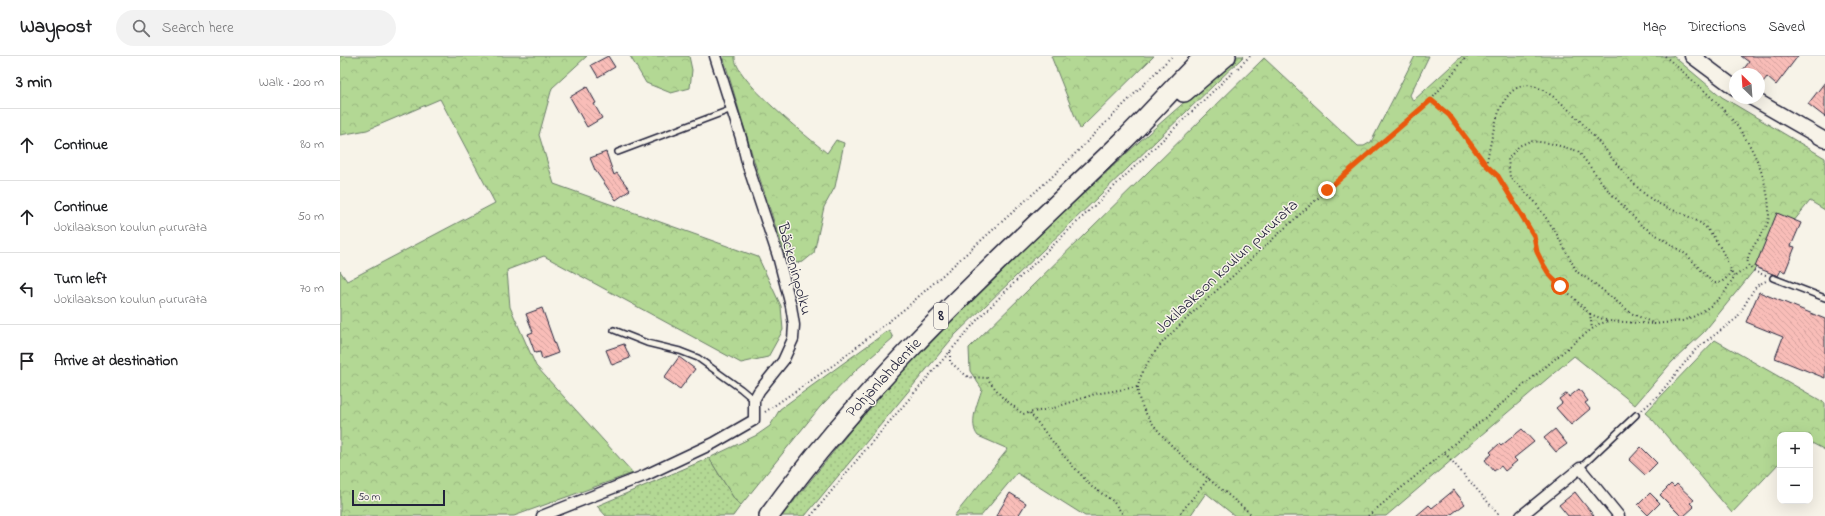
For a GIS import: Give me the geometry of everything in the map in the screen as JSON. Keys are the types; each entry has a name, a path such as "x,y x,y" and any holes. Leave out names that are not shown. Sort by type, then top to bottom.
{"highway":[{"name":"Pohjanlahdentie","path":"769,516 805,467 874,386 953,304 1131,134 1205,56"},
{"name":"Pohjanlahdentie","path":"1131,134 1209,72 1226,56"}],"street":[{"name":"Bäckeninpolku","path":"715,56 750,173 778,256 791,306 794,325 793,339 783,361 759,391 754,400"},
{"path":"1692,56 1729,84"},
{"path":"1762,104 1825,140"},
{"path":"542,516 646,475 714,443 754,420 754,400"},
{"path":"1521,516 1580,468 1619,516"}],"lane":[{"path":"618,152 732,109"},
{"path":"1773,278 1825,298"},
{"path":"614,330 647,343 680,351 698,358 754,400"},
{"path":"1580,468 1636,415"}],"path":[{"path":"754,420 835,364 907,307 1054,175 1172,56"},
{"path":"811,516 978,319 1250,56"},
{"name":"Jokilaakson koulun pururata","path":"1137,386 1144,370 1161,344 1189,316 1358,162 1431,100 1467,56"},
{"path":"1664,56 1717,101 1745,135 1758,166 1768,198 1769,212 1767,224 1750,251 1747,260 1748,267 1758,274 1773,278"},
{"path":"1486,165 1497,115 1504,99 1511,91 1523,85 1534,85 1559,100 1579,119 1646,195 1674,212 1702,225 1712,235 1734,277"},
{"path":"1431,100 1449,115 1486,165 1498,176 1534,236 1537,252 1549,274 1590,314 1609,321 1655,324 1682,321 1695,316 1712,305 1723,295 1734,277 1748,267"},
{"path":"1655,324 1631,313 1595,284 1576,272 1555,231 1535,202 1510,177 1508,159 1519,146 1530,141 1550,143 1578,151 1607,189 1641,225 1687,255 1713,283 1723,281 1731,270"},
{"path":"1636,415 1656,397 1696,350 1737,318 1758,285 1773,278"},
{"path":"1590,314 1592,329"},
{"path":"1368,516 1445,453 1476,424 1592,329 1599,324 1609,321"},
{"path":"950,352 950,362 968,377 987,378 1002,397 1023,414 1054,408 1095,394 1137,386 1139,398 1148,417 1163,436 1253,516"},
{"path":"1030,412 1068,460 1092,486 1113,501 1124,516"},
{"path":"1445,453 1500,516"},
{"path":"1178,516 1209,478"}],"green space":[{"path":"340,56 587,56 552,88 539,135 554,184 758,257 781,306 783,330 768,357 741,363 544,256 507,270 510,307 536,366 633,473 514,516 340,516 340,271 347,281 495,203 440,99 367,130 340,135"},
{"path":"630,56 689,56 692,70 690,88 671,93 646,83"},
{"path":"723,56 735,56 737,66 758,92 789,122 827,153 836,140 844,143 835,187 824,207 814,253 803,262 788,264 755,164"},
{"path":"1051,56 1154,56 1080,129"},
{"path":"1237,56 1244,56 955,335 805,516 782,516 883,390 948,323 1003,269 1140,141"},
{"path":"1415,56 1429,56 1410,95 1413,101 1462,56 1673,56 1729,101 1729,104 1734,104 1825,158 1825,210 1810,201 1704,332 1672,362 1635,405 1574,356 1386,516 1235,516 1206,493 1190,516 1085,516 1017,473 981,516 954,516 1008,449 978,436 975,431 974,419 976,406 982,389 970,371 969,348 1264,58 1358,146 1364,146 1371,142"},
{"path":"889,330 893,338 856,370 820,407 741,505 735,500 709,458 757,435 770,426 780,409"},
{"path":"1715,340 1825,403 1825,450 1813,444 1813,432 1777,432 1777,465 1732,513 1653,420 1645,413"},
{"path":"709,458 735,500 741,505 733,516 606,516 597,506"}],"building":[{"path":"608,56 615,67 598,77 591,65"},
{"path":"1741,56 1798,56 1776,85 1767,77 1765,80 1765,68 1744,68 1749,62"},
{"path":"1825,82 1825,117 1808,104"},
{"path":"587,87 602,118 587,127 570,97"},
{"path":"606,152 614,175 617,173 630,190 616,200 595,170 590,158"},
{"path":"1777,213 1801,223 1791,246 1795,247 1785,272 1781,270 1778,276 1755,267"},
{"path":"1759,292 1825,319 1825,378 1775,358 1783,337 1746,322"},
{"path":"542,308 558,353 542,359 540,352 535,353 528,334 533,332 526,314"},
{"path":"624,344 630,358 612,365 606,350"},
{"path":"679,357 695,369 680,389 664,378"},
{"path":"1579,389 1588,401 1585,403 1590,409 1571,425 1556,408 1562,403 1559,399 1567,393 1569,397"},
{"path":"1522,429 1534,442 1514,458 1517,461 1505,471 1501,466 1494,471 1485,460 1492,454 1490,452 1499,444 1501,446"},
{"path":"1555,429 1567,444 1556,452 1544,438"},
{"path":"1641,447 1657,463 1645,475 1629,460"},
{"path":"1671,484 1674,487 1677,484 1694,500 1690,503 1694,507 1684,516 1681,516 1660,495"},
{"path":"1454,490 1465,504 1449,516 1416,516 1429,505 1432,508"},
{"path":"1575,492 1594,516 1568,516 1559,505"},
{"path":"1010,493 1026,503 1018,516 996,516"},
{"path":"1650,493 1660,503 1648,515 1638,505"}],"route":[{"path":"1327,190 1431,100 1449,115 1486,165 1498,176 1534,236 1537,252 1543,264 1549,274 1560,286"}]}
